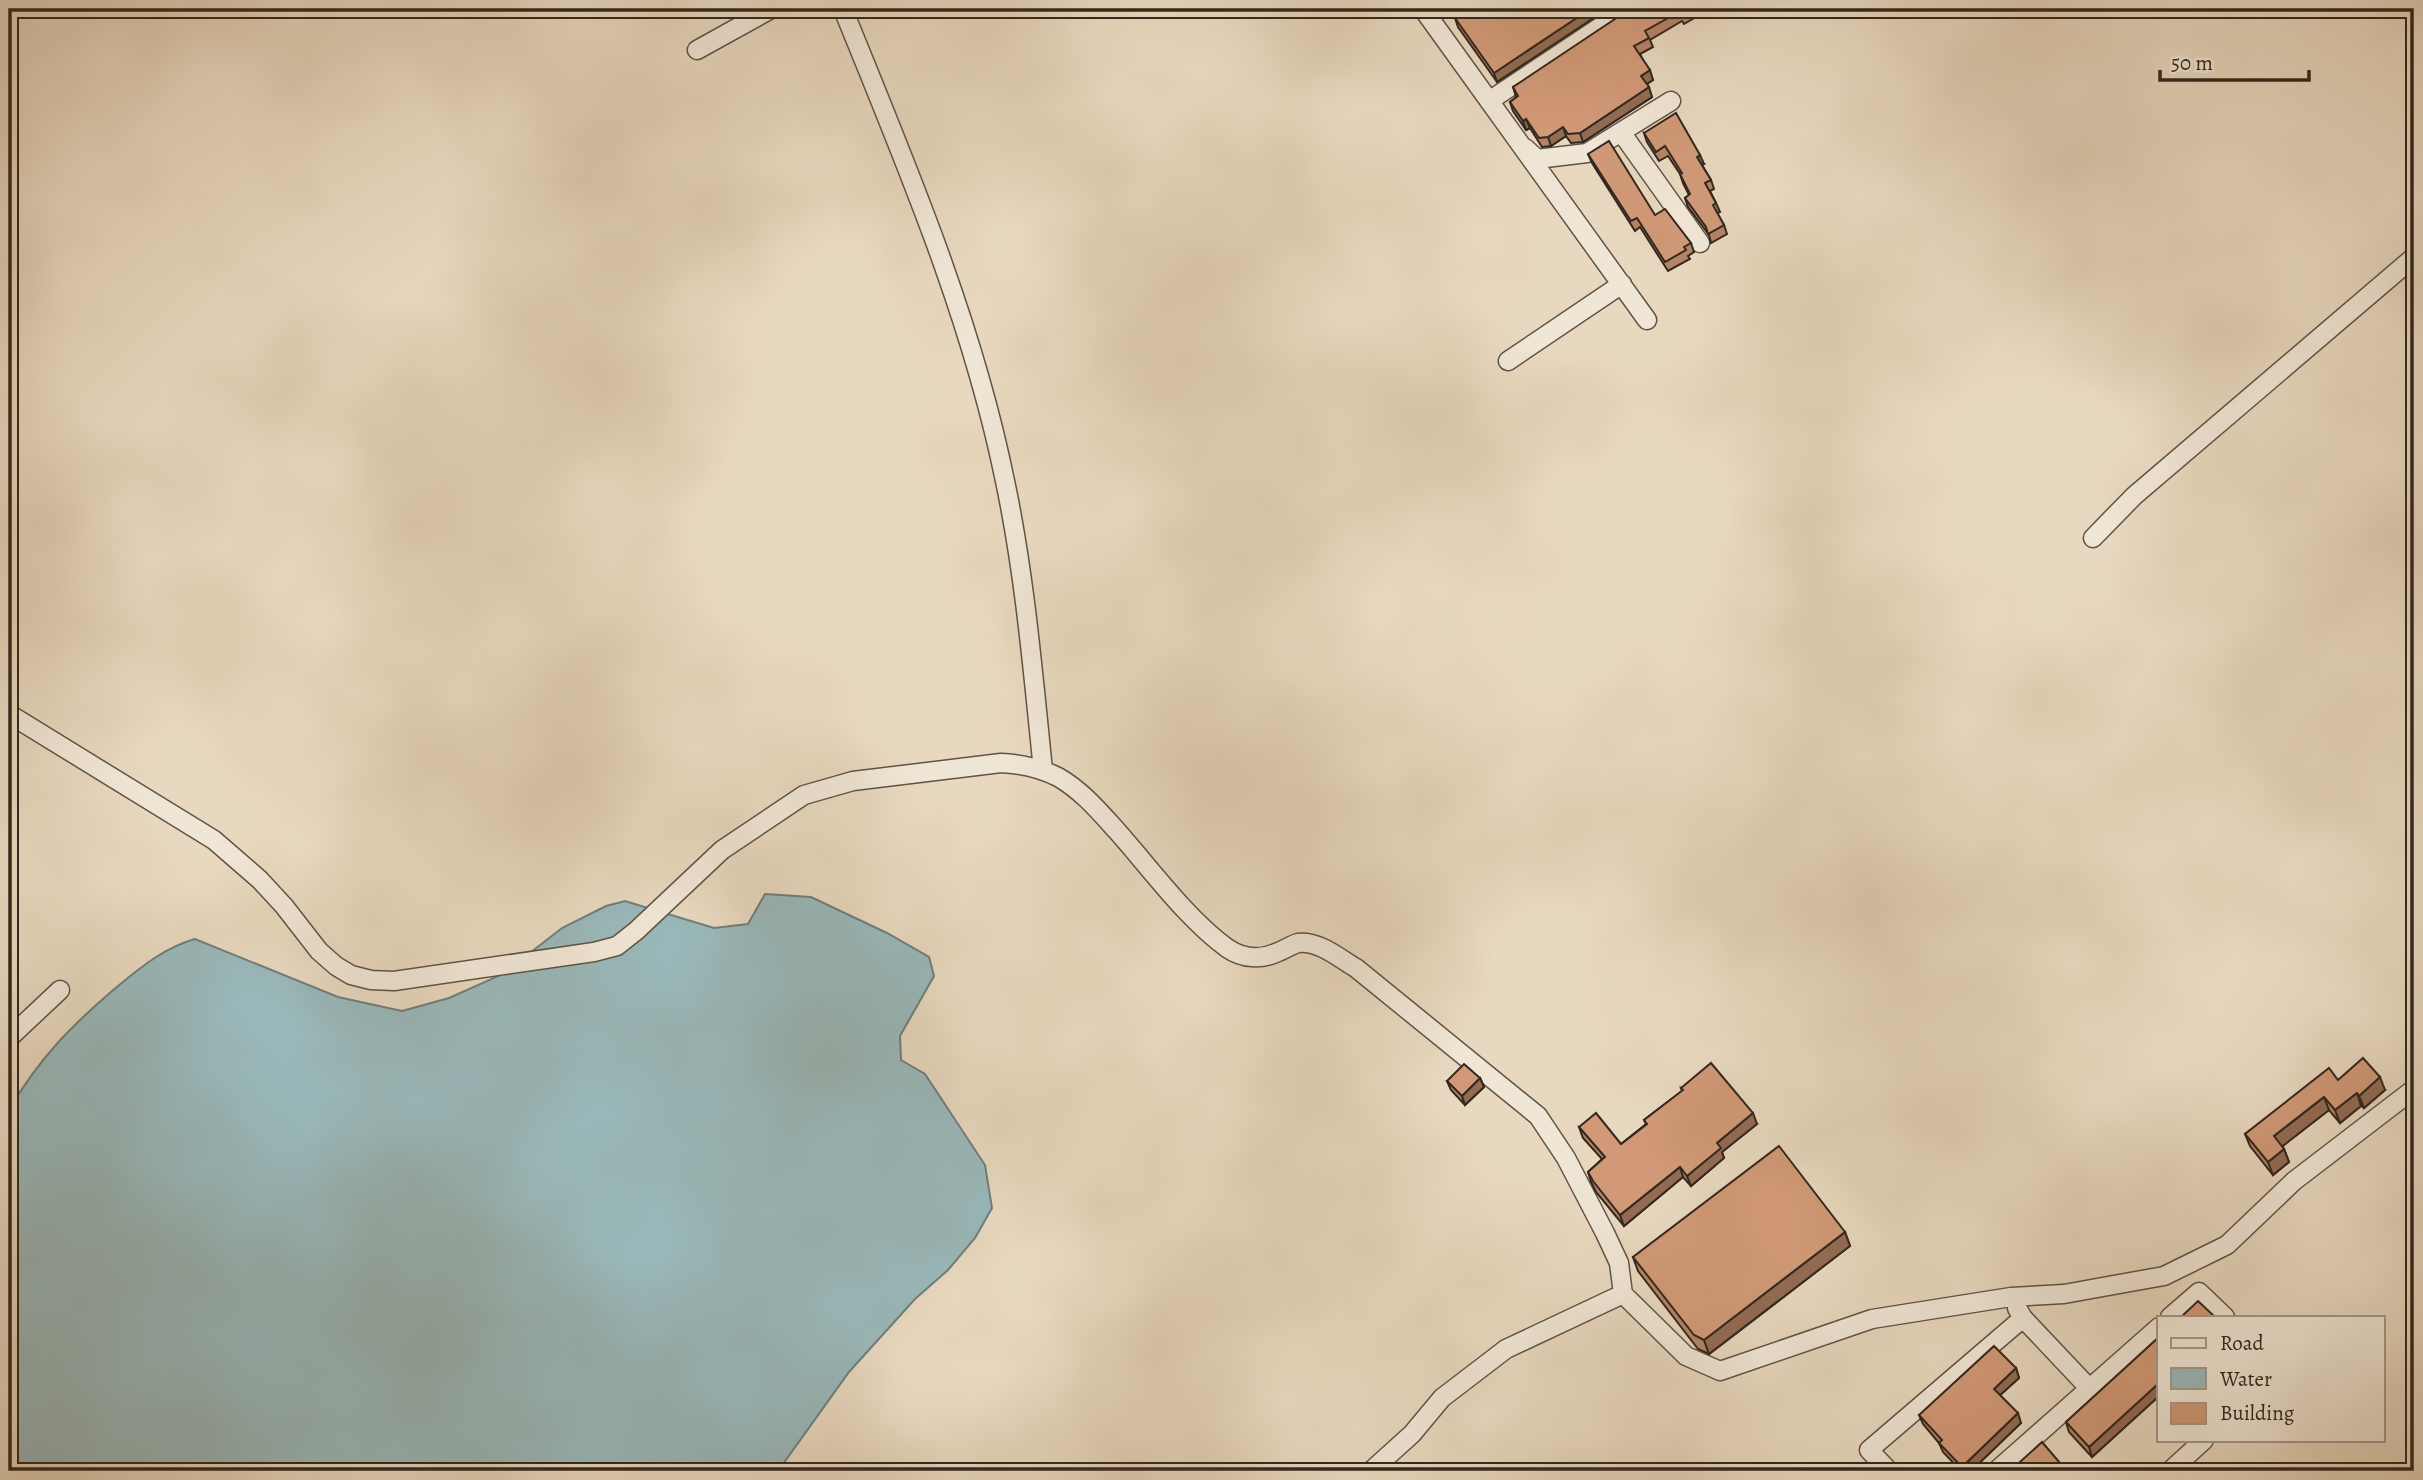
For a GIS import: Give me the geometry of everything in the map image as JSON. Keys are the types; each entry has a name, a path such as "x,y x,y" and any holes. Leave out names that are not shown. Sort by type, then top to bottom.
{"street":[{"path":"697,50 771,9"},
{"path":"843,9 918,193 986,401 1005,478 1022,572 1043,770"},
{"path":"1489,102 1627,9"},
{"path":"1429,11 1489,102 1647,320"},
{"path":"1515,138 1537,159 1587,153 1671,101"},
{"path":"1621,132 1700,243"},
{"path":"2093,538 2134,496 2414,257"},
{"path":"1508,361 1622,284"},
{"path":"9,714 214,840 260,880 319,951 351,975 371,980 394,981 594,953 617,946 722,850 804,795 823,789 853,781 1001,762 1043,770 1078,790 1099,810 1204,928 1230,950 1247,957 1262,957 1297,943 1312,944 1330,952 1356,968 1538,1116 1566,1158 1605,1233 1619,1263 1623,1294 1686,1356 1720,1371 1872,1319 2011,1297 2064,1294 2164,1276 2227,1245 2294,1181 2414,1089"},
{"path":"9,1038 60,990"},
{"path":"2171,1316 2199,1292 2224,1316"},
{"path":"1371,1471 1412,1434 1441,1398 1506,1349 1623,1294"},
{"path":"2011,1297 2022,1318 2089,1388"},
{"path":"1889,1471 1869,1450 2022,1318"},
{"path":"1996,1471 2157,1329"},
{"path":"2170,1471 2202,1442"}],"water":[{"path":"765,894 811,897 887,933 929,957 934,976 900,1036 901,1060 925,1074 985,1165 992,1208 975,1238 948,1270 915,1299 849,1372 778,1471 9,1471 9,1110 32,1074 58,1043 86,1014 136,971 164,952 195,939 338,997 402,1011 449,998 503,974 562,928 606,906 625,901 714,928 748,924"}],"building":[{"path":"1462,9 1590,9 1494,73 1455,18 1464,12"},
{"path":"1630,9 1640,9 1643,14 1652,9 1691,9 1681,15 1679,12 1645,31 1649,38 1634,46 1650,70 1641,76 1649,87 1580,133 1568,134 1563,127 1548,137 1539,138 1510,102 1518,96 1513,87"},
{"path":"1676,113 1711,180 1705,183 1724,225 1708,234 1685,198 1690,194 1680,174 1682,173 1665,146 1656,152 1644,133"},
{"path":"1609,141 1655,215 1665,209 1691,243 1684,247 1686,250 1665,262 1637,218 1631,221 1588,154"},
{"path":"2363,1058 2380,1077 2359,1096 2357,1093 2335,1110 2324,1097 2274,1136 2284,1149 2268,1162 2245,1134 2329,1068 2338,1080"},
{"path":"1711,1063 1753,1113 1717,1143 1721,1148 1687,1176 1680,1167 1620,1215 1588,1172 1605,1157 1579,1127 1596,1113 1621,1144 1647,1124 1644,1120 1683,1090 1681,1088"},
{"path":"1464,1064 1480,1078 1462,1096 1447,1081"},
{"path":"1779,1146 1845,1232 1704,1340 1694,1335 1633,1257"},
{"path":"2198,1301 2214,1316 2182,1316"},
{"path":"2157,1339 2157,1385 2089,1447 2066,1422"},
{"path":"1994,1346 2016,1368 1994,1389 2018,1413 1962,1467 1939,1443 1942,1440 1919,1415"},
{"path":"2042,1442 2066,1470 2010,1471"}]}
